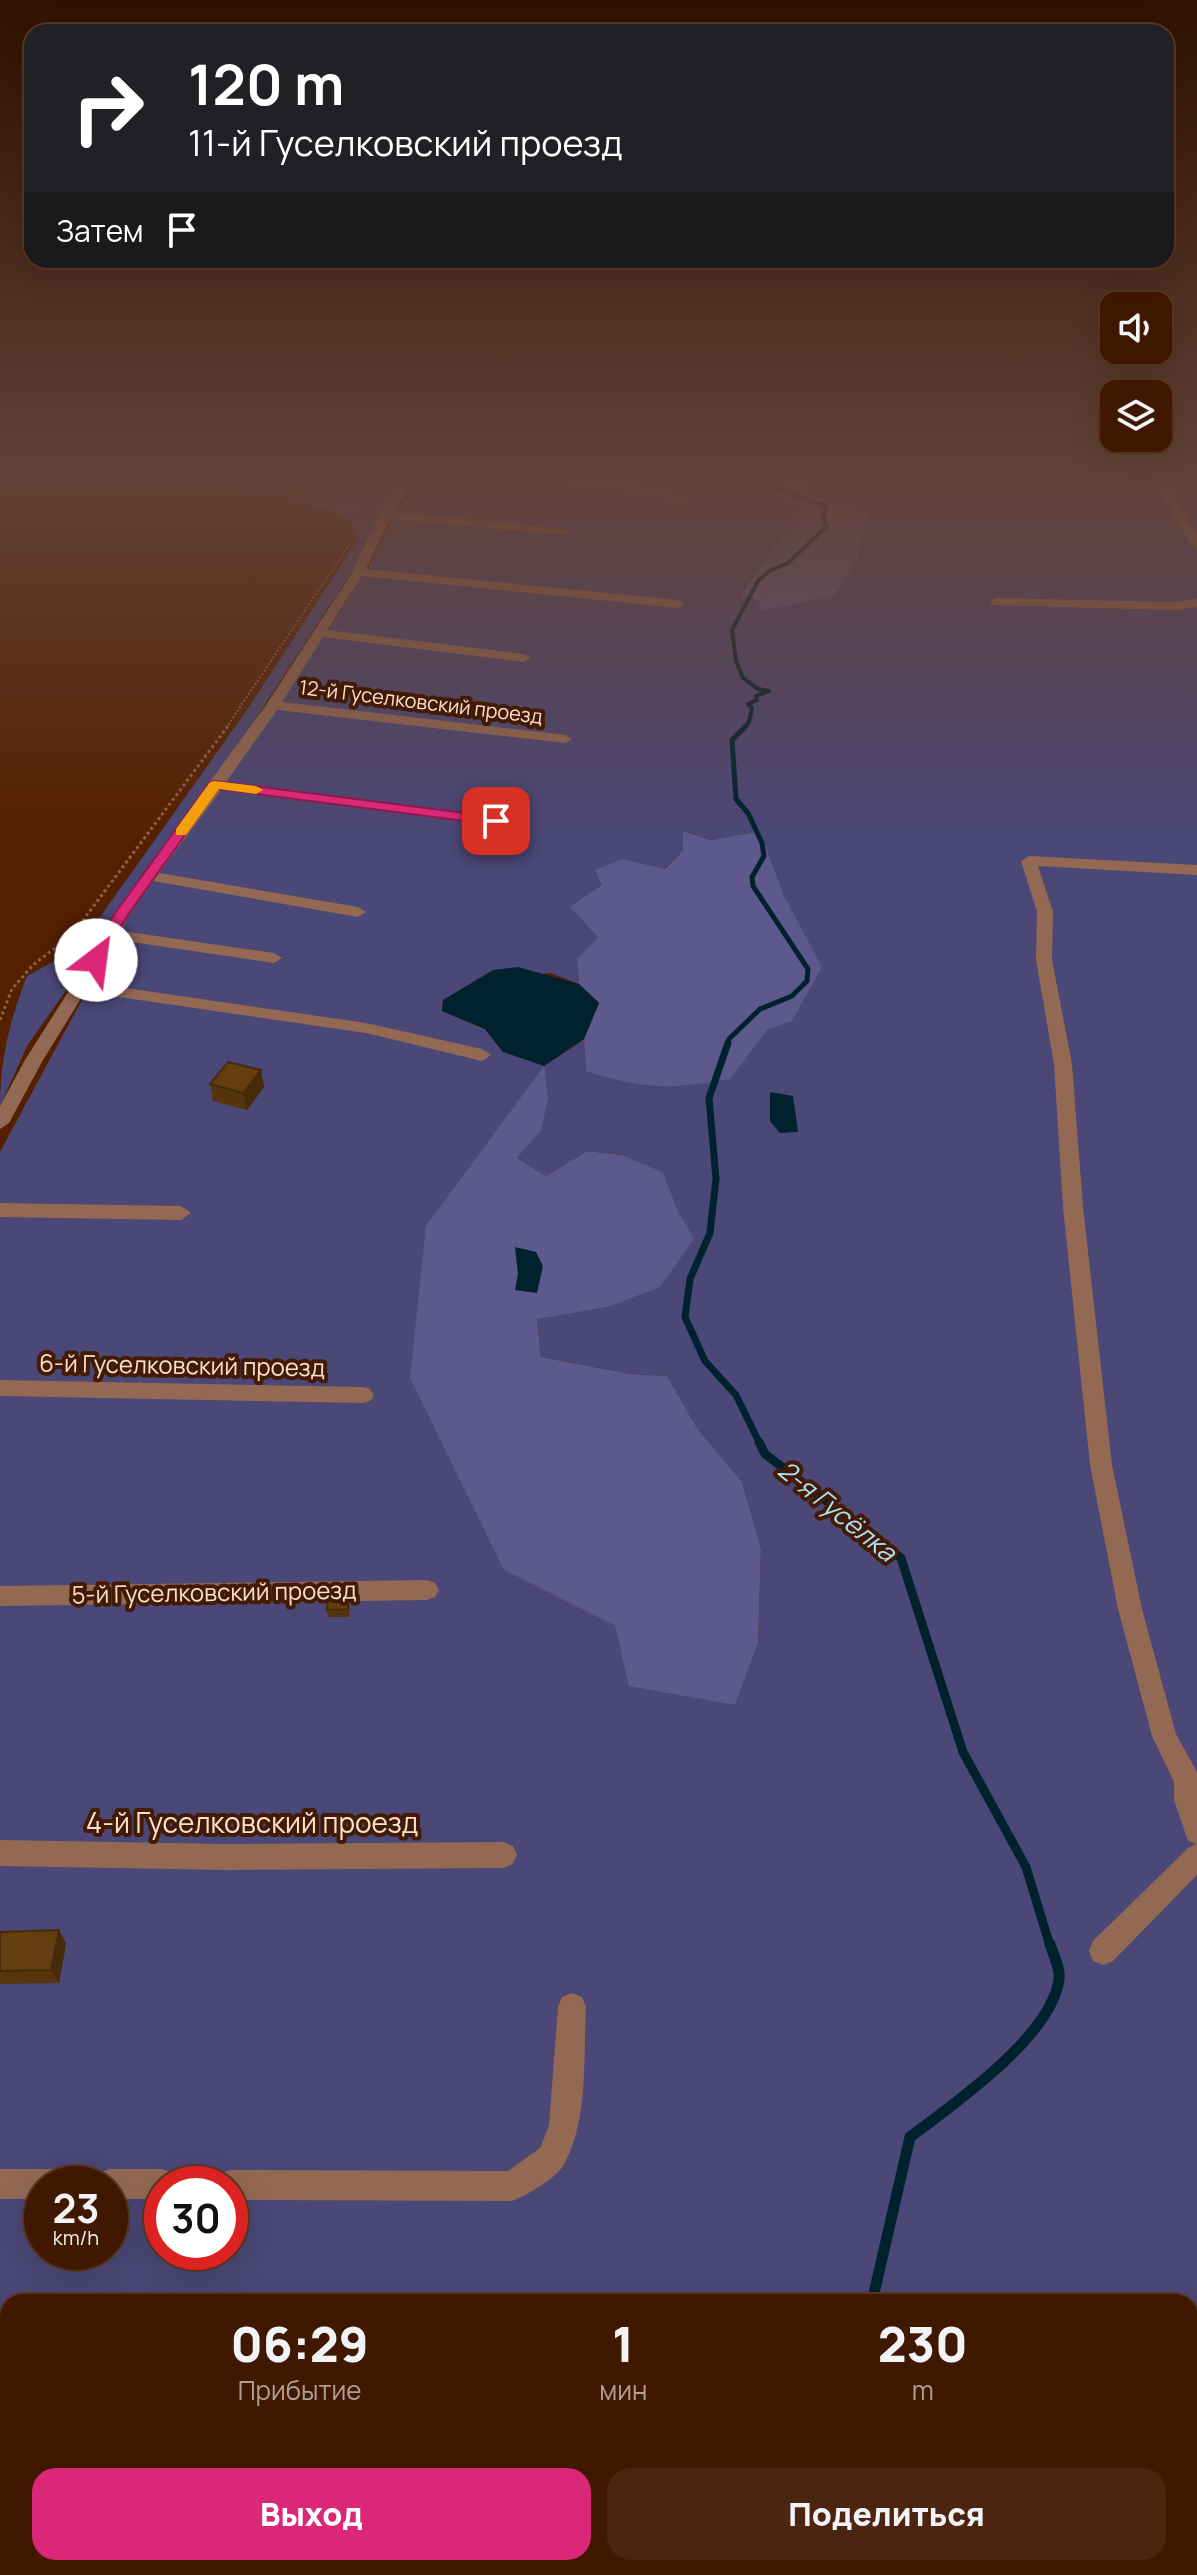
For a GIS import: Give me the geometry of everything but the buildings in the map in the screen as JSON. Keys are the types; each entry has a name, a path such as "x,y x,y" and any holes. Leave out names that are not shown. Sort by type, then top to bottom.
{"street":[{"path":"0,1123 34,1060 113,934 120,916 273,705 343,594"},
{"path":"580,594 678,604"},
{"path":"996,602 1175,606 1197,603"},
{"path":"318,633 524,658"},
{"name":"12-й Гуселковский проезд","path":"273,705 565,739"},
{"path":"215,785 523,825"},
{"path":"1197,870 1029,861 1045,912 1044,960 1063,1064 1073,1207 1101,1465 1137,1637 1164,1736 1192,1782 1187,1800 1197,1832"},
{"path":"149,876 358,912"},
{"path":"113,934 274,958"},
{"path":"79,986 366,1028 482,1055"},
{"path":"0,1210 181,1213"},
{"name":"6-й Гуселковский проезд","path":"0,1388 363,1395"},
{"name":"5-й Гуселковский проезд","path":"0,1596 427,1590"},
{"name":"4-й Гуселковский проезд","path":"0,1853 227,1857 504,1855"},
{"path":"1103,1951 1197,1857"},
{"path":"248,2185 512,2186 551,2158 564,2126 572,2007"},
{"path":"0,2184 24,2184"}],"path":[{"path":"0,1020 12,989 33,965 72,935 176,798 316,594"}],"shaded area":[{"path":"322,594 337,594 239,744 27,1046 0,1106 7,1040 27,976 78,948 247,710"},
{"path":"351,594 740,594 758,601 761,611 774,594 1197,594 1197,2294 0,2294 0,1152 126,918 283,698","holes":["684,831 711,840 760,831 785,898 768,1029 751,1049 586,1071 584,1039 555,1059 503,1052 485,1029 442,1011 443,1000 473,983 550,973 579,984 577,959 598,937 603,884 623,859 664,869 683,850","541,1131 517,1158 546,1176 587,1151 622,1155 663,1172 693,1239 608,1307 537,1318 541,1357 631,1374 667,1376 697,1428 742,1482 761,1549 758,1644 735,1705 615,1626 504,1570 426,1226"]},
{"path":"835,594 761,611 758,601 740,595"},
{"path":"683,831 711,840 760,831 785,898 822,967 792,1021 768,1029 730,1079 658,1086 625,1082 586,1071 584,1039 599,1003 579,984 577,959 598,937 570,907 602,885 595,870 623,859 665,869 683,850"},
{"path":"544,1066 548,1098 541,1131 517,1158 546,1176 587,1151 622,1155 663,1172 678,1211 694,1239 660,1287 608,1307 537,1319 541,1357 631,1374 667,1376 697,1428 742,1482 761,1549 758,1644 735,1705 629,1686 615,1626 504,1570 410,1378 426,1226"}],"water":[{"path":"518,967 579,984 599,1003 584,1039 544,1066 503,1052 485,1029 442,1011 443,1000 493,970"},
{"path":"770,1092 793,1096 798,1132 780,1133 770,1121"},
{"path":"515,1247 536,1252 543,1266 537,1293 515,1290 518,1274"}],"waterway":[{"name":"2-я Гусёлка","path":"744,728 749,722 752,708 748,704 757,700 756,696 769,691 758,689 743,678 736,661 732,630 751,594"},
{"name":"2-я Гусёлка","path":"727,1045 729,1039 760,1009 792,996 807,981 808,969 753,886 752,877 764,856 762,843 748,813 736,799 732,740 744,728"},
{"name":"2-я Гусёлка","path":"728,1043 709,1098 716,1179 710,1233 690,1279 685,1317 705,1361 736,1395 760,1444"},
{"name":"2-я Гусёлка","path":"760,1444 765,1454 901,1558 963,1752 1026,1867 1050,1946"},
{"name":"2-я Гусёлка","path":"874,2294 910,2137 975,2088 1039,2023 1052,2001 1059,1979 1050,1944"}],"slow traffic":[{"path":"181,832 215,785 256,790"}],"route":[{"path":"96,960 113,934 120,916 215,785 496,821"}]}
